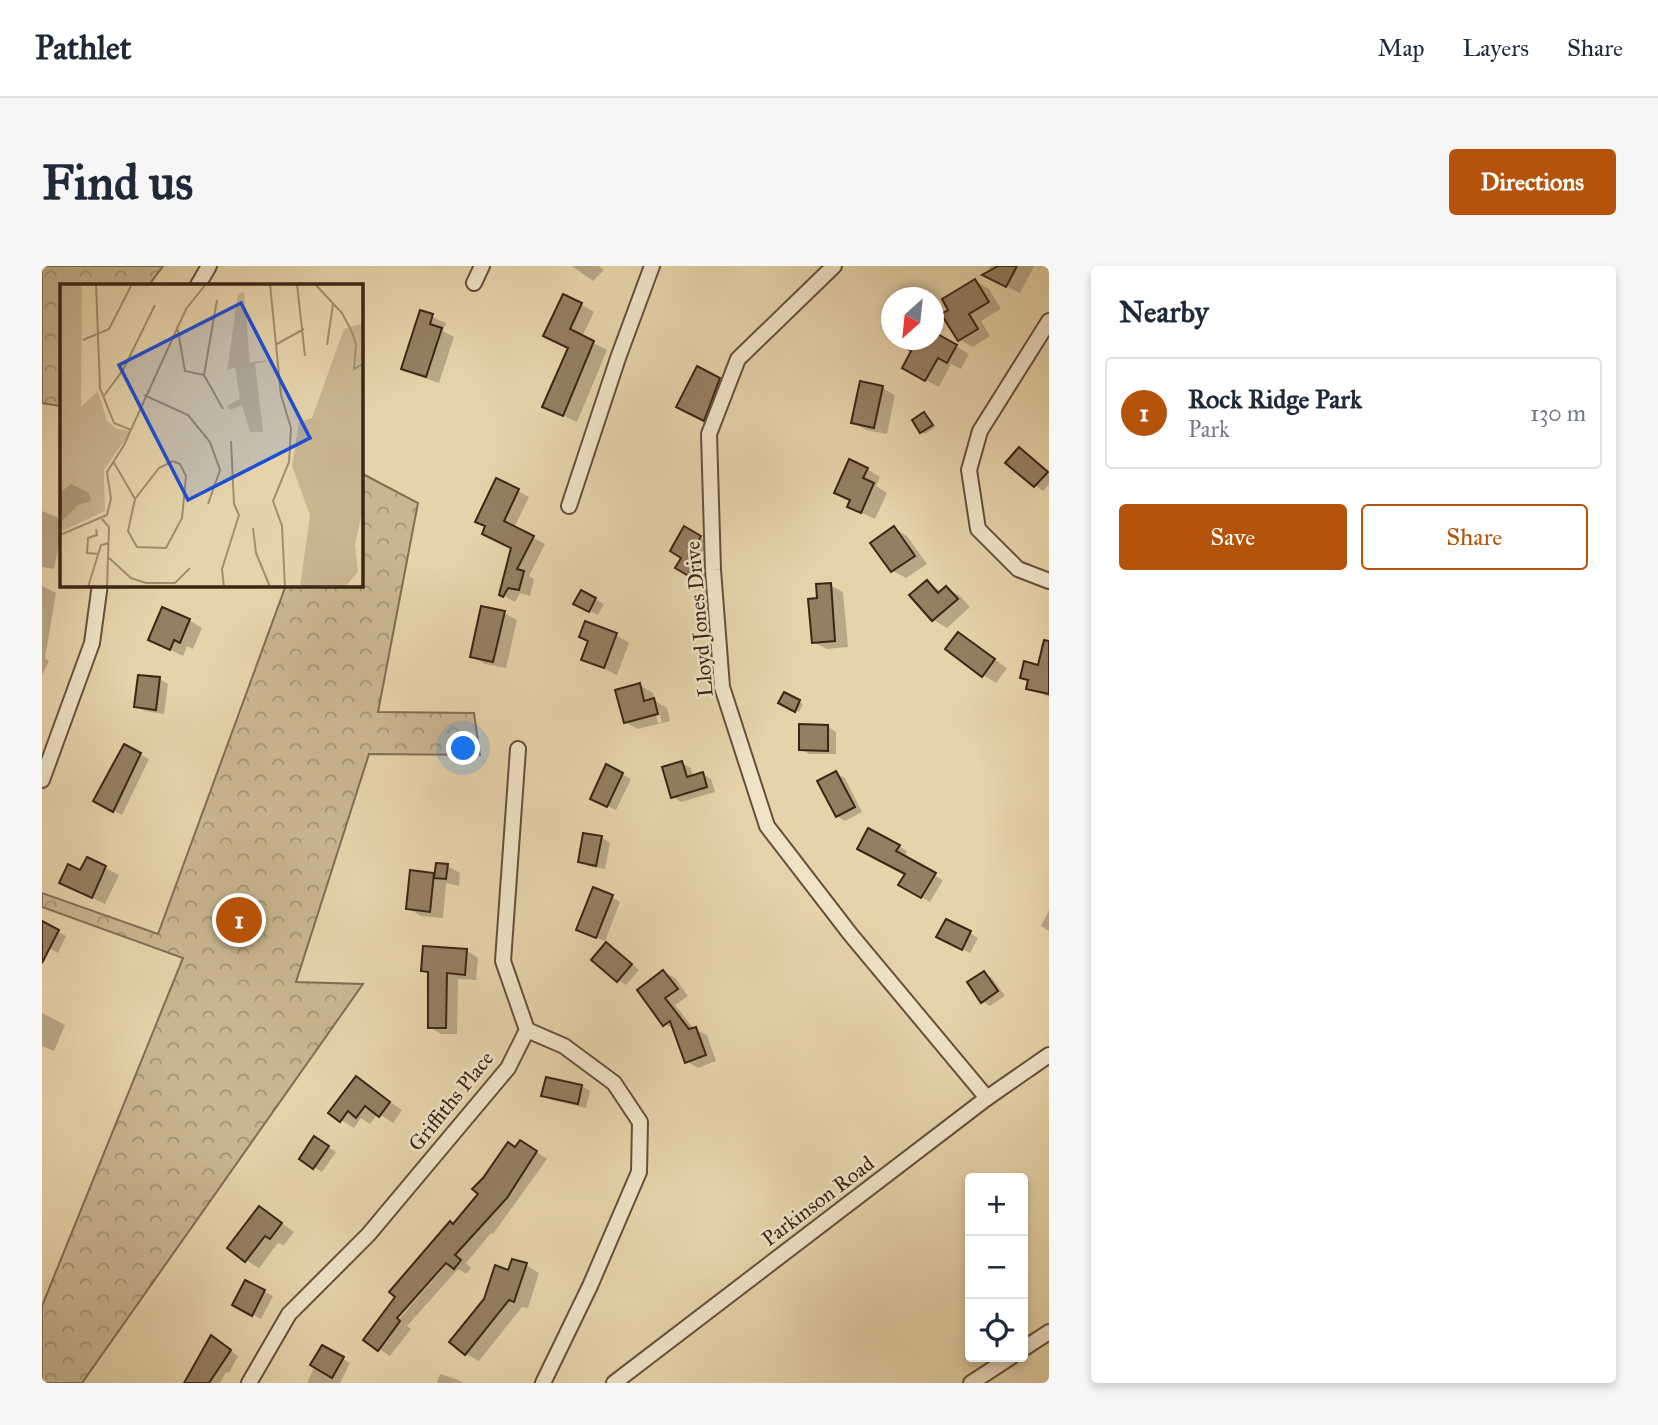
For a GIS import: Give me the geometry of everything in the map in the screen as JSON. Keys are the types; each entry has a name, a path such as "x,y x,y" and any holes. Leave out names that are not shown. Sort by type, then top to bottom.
{"street":[{"path":"199,284 209,266"},
{"path":"474,283 482,266"},
{"path":"569,506 652,266"},
{"name":"Lloyd Jones Drive","path":"834,266 738,359 709,434 713,570 722,687 767,826 851,935 987,1098"},
{"path":"1049,321 980,431 969,470 978,529 1018,569 1049,581"},
{"path":"42,780 92,643 100,586"},
{"path":"518,749 503,961 527,1030 564,1046 614,1083 640,1122 639,1172 590,1286 543,1383"},
{"name":"Griffiths Place","path":"249,1383 289,1314 368,1235 508,1068 527,1030"},
{"name":"Parkinson Road","path":"614,1383 987,1098 1049,1055"},
{"path":"1028,1346 1049,1332"},
{"path":"971,1383 1003,1362"}],"green space":[{"path":"42,266 163,266 150,284 60,284 60,406 42,403"},
{"path":"362,474 418,503 378,712 474,713 480,755 369,754 296,982 363,984 82,1383 42,1383 42,1306 183,958 42,907 42,893 158,934 286,586 362,586"}],"building":[{"path":"998,266 1017,266 1006,287 982,275"},
{"path":"975,279 989,302 969,314 978,329 958,341 944,319 944,312 948,310 944,298"},
{"path":"563,294 582,303 570,329 594,341 563,416 542,407 568,348 543,336"},
{"path":"420,310 433,314 430,324 442,328 426,377 401,369"},
{"path":"944,338 957,345 947,363 938,358 925,381 902,368 911,351 944,350"},
{"path":"697,366 720,378 704,421 676,407"},
{"path":"860,381 883,386 874,428 851,423"},
{"path":"924,412 933,425 920,433 912,420"},
{"path":"1019,447 1048,472 1034,487 1005,463"},
{"path":"849,459 868,468 863,478 874,483 861,513 847,507 850,500 834,493"},
{"path":"496,478 519,489 504,521 534,536 517,569 524,571 519,590 508,588 503,597 499,595 511,548 482,534 485,526 475,522"},
{"path":"684,526 701,536 691,553 703,560 692,578 675,568 681,558 670,551"},
{"path":"894,526 915,556 891,572 870,543"},
{"path":"927,580 938,593 946,586 958,599 932,621 909,595"},
{"path":"831,583 835,641 812,643 808,599 817,598 816,584"},
{"path":"581,590 596,598 589,612 573,604"},
{"path":"481,606 505,611 493,662 470,657"},
{"path":"162,607 190,619 180,643 174,640 170,650 148,640"},
{"path":"585,621 617,633 604,668 581,660 588,641 579,637"},
{"path":"958,632 995,659 982,677 945,649"},
{"path":"1044,640 1049,641 1049,694 1026,689 1028,680 1020,678 1024,661 1038,665"},
{"path":"138,675 160,677 156,710 134,707"},
{"path":"640,683 644,701 654,698 658,714 624,723 615,690"},
{"path":"784,692 800,700 795,712 778,703"},
{"path":"799,724 828,725 828,751 799,750"},
{"path":"124,744 141,753 113,812 93,801"},
{"path":"682,761 687,777 703,772 707,787 671,798 662,767"},
{"path":"606,764 623,773 607,807 590,799"},
{"path":"836,771 855,807 836,817 817,781"},
{"path":"868,828 900,845 896,851 936,873 921,898 898,885 905,874 857,849"},
{"path":"583,833 602,836 596,866 578,862"},
{"path":"87,857 106,866 92,898 59,883 68,864 80,870"},
{"path":"436,863 448,864 446,879 434,878"},
{"path":"410,870 434,873 430,912 406,909"},
{"path":"593,887 613,895 596,938 576,930"},
{"path":"946,919 971,931 962,950 936,937"},
{"path":"42,921 59,930 42,963"},
{"path":"606,942 632,964 617,982 591,960"},
{"path":"423,946 467,949 465,975 447,973 446,1028 428,1028 428,972 421,971"},
{"path":"663,970 678,989 665,998 689,1029 696,1027 706,1055 685,1063 670,1021 663,1026 637,990"},
{"path":"984,971 998,991 981,1003 967,982"},
{"path":"356,1076 390,1102 379,1117 365,1106 356,1118 348,1111 340,1122 328,1113"},
{"path":"546,1077 582,1085 578,1104 541,1096"},
{"path":"314,1136 329,1146 313,1169 299,1159"},
{"path":"520,1140 537,1151 507,1198 455,1255 461,1260 454,1269 446,1263 397,1318 400,1321 378,1351 363,1340 395,1297 389,1292 450,1221 453,1224 478,1194 472,1189 508,1142 515,1147"},
{"path":"259,1206 282,1223 270,1239 265,1236 245,1262 227,1248"},
{"path":"512,1259 527,1263 514,1302 509,1300 465,1355 449,1342 484,1299 495,1265 508,1270"},
{"path":"245,1280 265,1290 252,1316 232,1305"},
{"path":"211,1335 231,1350 209,1383 184,1383"},
{"path":"322,1345 344,1357 332,1378 310,1365"}],"place":[{"name":"Rock Ridge Park","path":"239,920"}]}
